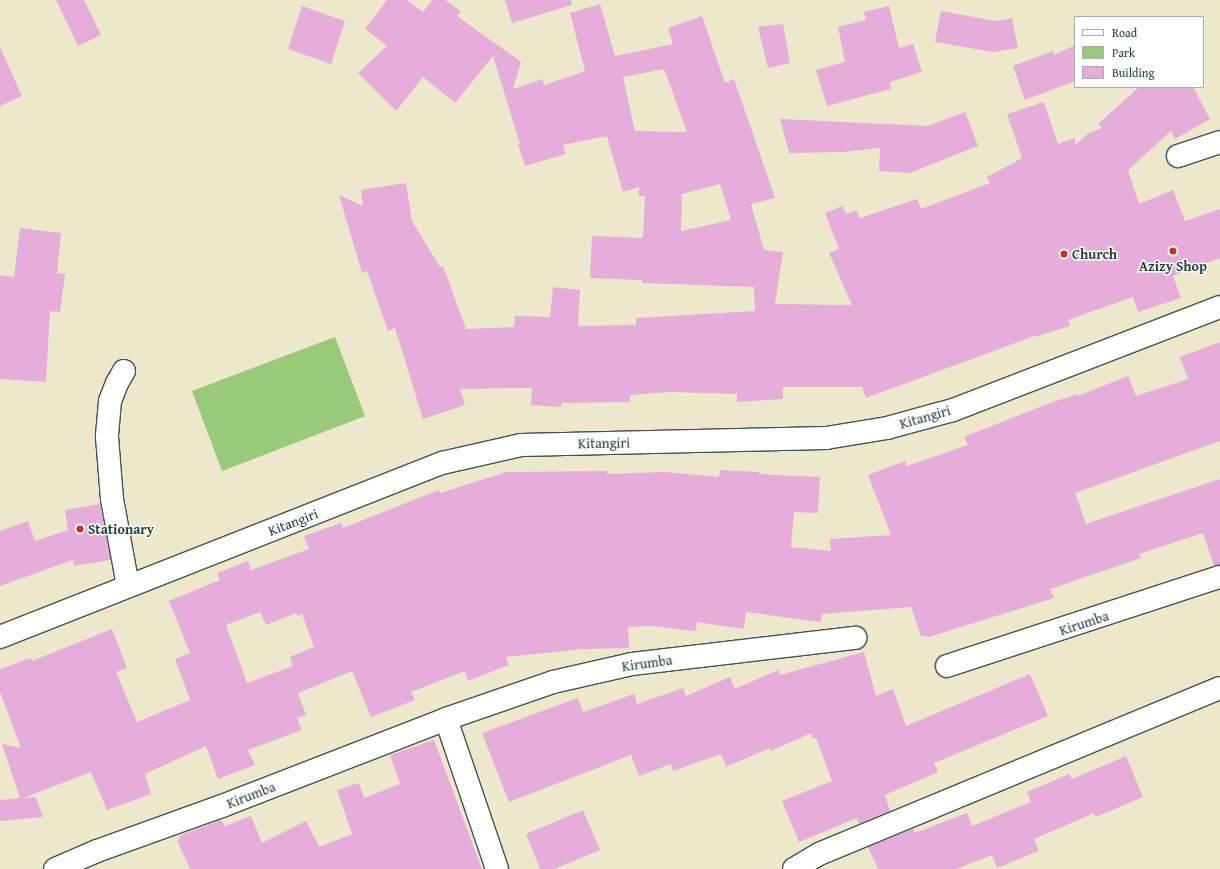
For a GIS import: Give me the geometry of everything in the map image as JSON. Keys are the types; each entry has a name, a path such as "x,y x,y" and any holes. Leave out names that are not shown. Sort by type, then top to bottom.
{"street":[{"path":"1178,156 1220,142"},
{"name":"Kitangiri","path":"0,637 442,463 521,446 826,438 886,428 953,410 1220,307"},
{"path":"124,371 117,382 110,401 107,437 112,499 128,586"},
{"name":"Kirumba","path":"947,666 1220,577"},
{"name":"Kirumba","path":"55,869 97,851 222,806 446,719 553,682 632,664 855,638"},
{"path":"794,869 819,854 1220,688"},
{"path":"446,719 497,869"}],"green space":[{"path":"335,337 365,416 222,471 192,391"}],"building":[{"path":"56,0 84,0 101,35 78,46"},
{"path":"387,0 407,0 423,12 432,0 445,0 461,11 457,16 521,62 513,89 543,79 544,85 585,71 570,13 600,4 615,56 673,44 668,28 702,16 725,83 734,79 775,198 751,204 764,250 783,252 775,304 852,305 829,253 839,249 825,213 842,206 846,214 856,210 860,218 917,199 921,209 990,183 987,177 1022,158 1007,114 1044,102 1058,144 1075,138 1075,145 1089,133 1101,128 1099,123 1138,88 1194,88 1210,119 1175,139 1171,131 1128,170 1139,204 1173,190 1185,221 1220,209 1220,258 1173,276 1181,298 1138,312 1133,297 1068,320 1070,326 1034,336 866,398 862,387 783,387 783,399 737,402 737,394 671,392 630,395 630,402 562,403 561,407 531,405 532,388 460,389 465,405 423,419 395,328 388,331 367,271 362,273 339,195 363,206 361,190 406,183 412,221 440,267 443,266 466,329 514,327 515,316 550,317 553,287 580,290 578,326 636,325 636,318 755,311 754,287 642,283 642,280 590,278 592,236 643,238 645,196 639,196 639,187 623,192 607,136 563,145 566,154 525,166 518,144 520,144 493,56 455,103 423,77 396,111 358,73 387,46 365,29","holes":["664,69 687,132 635,131 623,77","720,184 731,220 681,231 682,194"]},
{"path":"505,0 571,0 572,5 512,23"},
{"path":"302,6 345,21 331,64 288,49"},
{"path":"889,6 899,48 913,44 922,72 890,82 891,89 827,106 816,70 845,62 838,27 866,20 864,12"},
{"path":"941,11 996,21 1012,18 1018,48 993,52 935,42"},
{"path":"783,24 790,63 768,68 758,27"},
{"path":"1074,45 1074,81 1025,100 1013,66 1053,51 1054,55"},
{"path":"0,47 22,96 0,106"},
{"path":"965,112 978,146 910,173 879,171 880,148 844,152 789,153 780,119 928,126"},
{"path":"20,228 61,233 57,273 65,274 60,312 50,311 46,382 0,379 0,275 14,277"},
{"path":"1220,342 1220,441 1075,493 1086,524 1220,479 1220,565 1214,566 1203,533 1139,554 1141,558 1050,589 1054,598 929,637 921,636 911,607 822,614 821,622 746,612 744,629 697,622 696,631 651,626 628,627 629,648 584,649 506,657 509,665 468,681 465,671 411,692 415,700 371,717 352,671 298,693 306,715 297,718 302,730 248,750 255,765 218,779 206,746 145,774 151,794 107,810 91,772 23,798 36,797 43,817 0,821 0,800 20,798 2,744 21,748 0,692 0,669 31,658 32,661 112,629 127,668 116,672 137,722 190,700 175,659 190,653 169,601 220,580 217,573 248,561 251,570 309,549 304,536 341,523 343,528 439,490 440,493 507,472 607,471 607,474 664,472 719,477 720,470 759,472 759,474 820,477 818,513 794,512 791,547 831,551 830,539 891,535 868,475 905,461 907,466 968,445 964,437 1047,404 1078,394 1078,396 1128,376 1136,396 1188,379 1180,357","holes":["260,612 266,625 296,613 297,616 302,614 314,647 290,657 293,666 247,683 226,625"]},
{"path":"100,504 111,560 74,566 73,560 0,586 0,531 28,521 35,541 68,530 65,510"},
{"path":"864,652 876,696 893,689 906,726 1030,674 1048,716 934,763 938,772 885,795 890,811 859,824 857,818 799,842 782,801 832,781 816,738 813,739 811,733 771,751 770,748 726,767 721,754 673,771 671,764 639,776 631,755 509,802 482,733 578,698 583,712 634,694 637,704 683,688 686,696 730,677 735,689 778,670 780,675"},
{"path":"434,740 482,869 190,869 177,840 180,839 179,836 221,820 225,826 251,816 262,843 306,821 319,847 352,834 337,790 359,783 364,798 400,784 390,755"},
{"path":"1126,756 1143,797 1096,817 1094,813 1034,839 1039,851 997,868 992,855 956,869 878,869 868,847 913,829 915,833 967,813 972,826 1031,802 1027,792 1069,774 1072,779"},
{"path":"583,810 600,850 554,869 540,869 526,834"}],"place":[{"name":"Azizy Shop","path":"1173,251"},
{"name":"Church","path":"1064,254"},
{"name":"Stationary","path":"80,529"}]}
